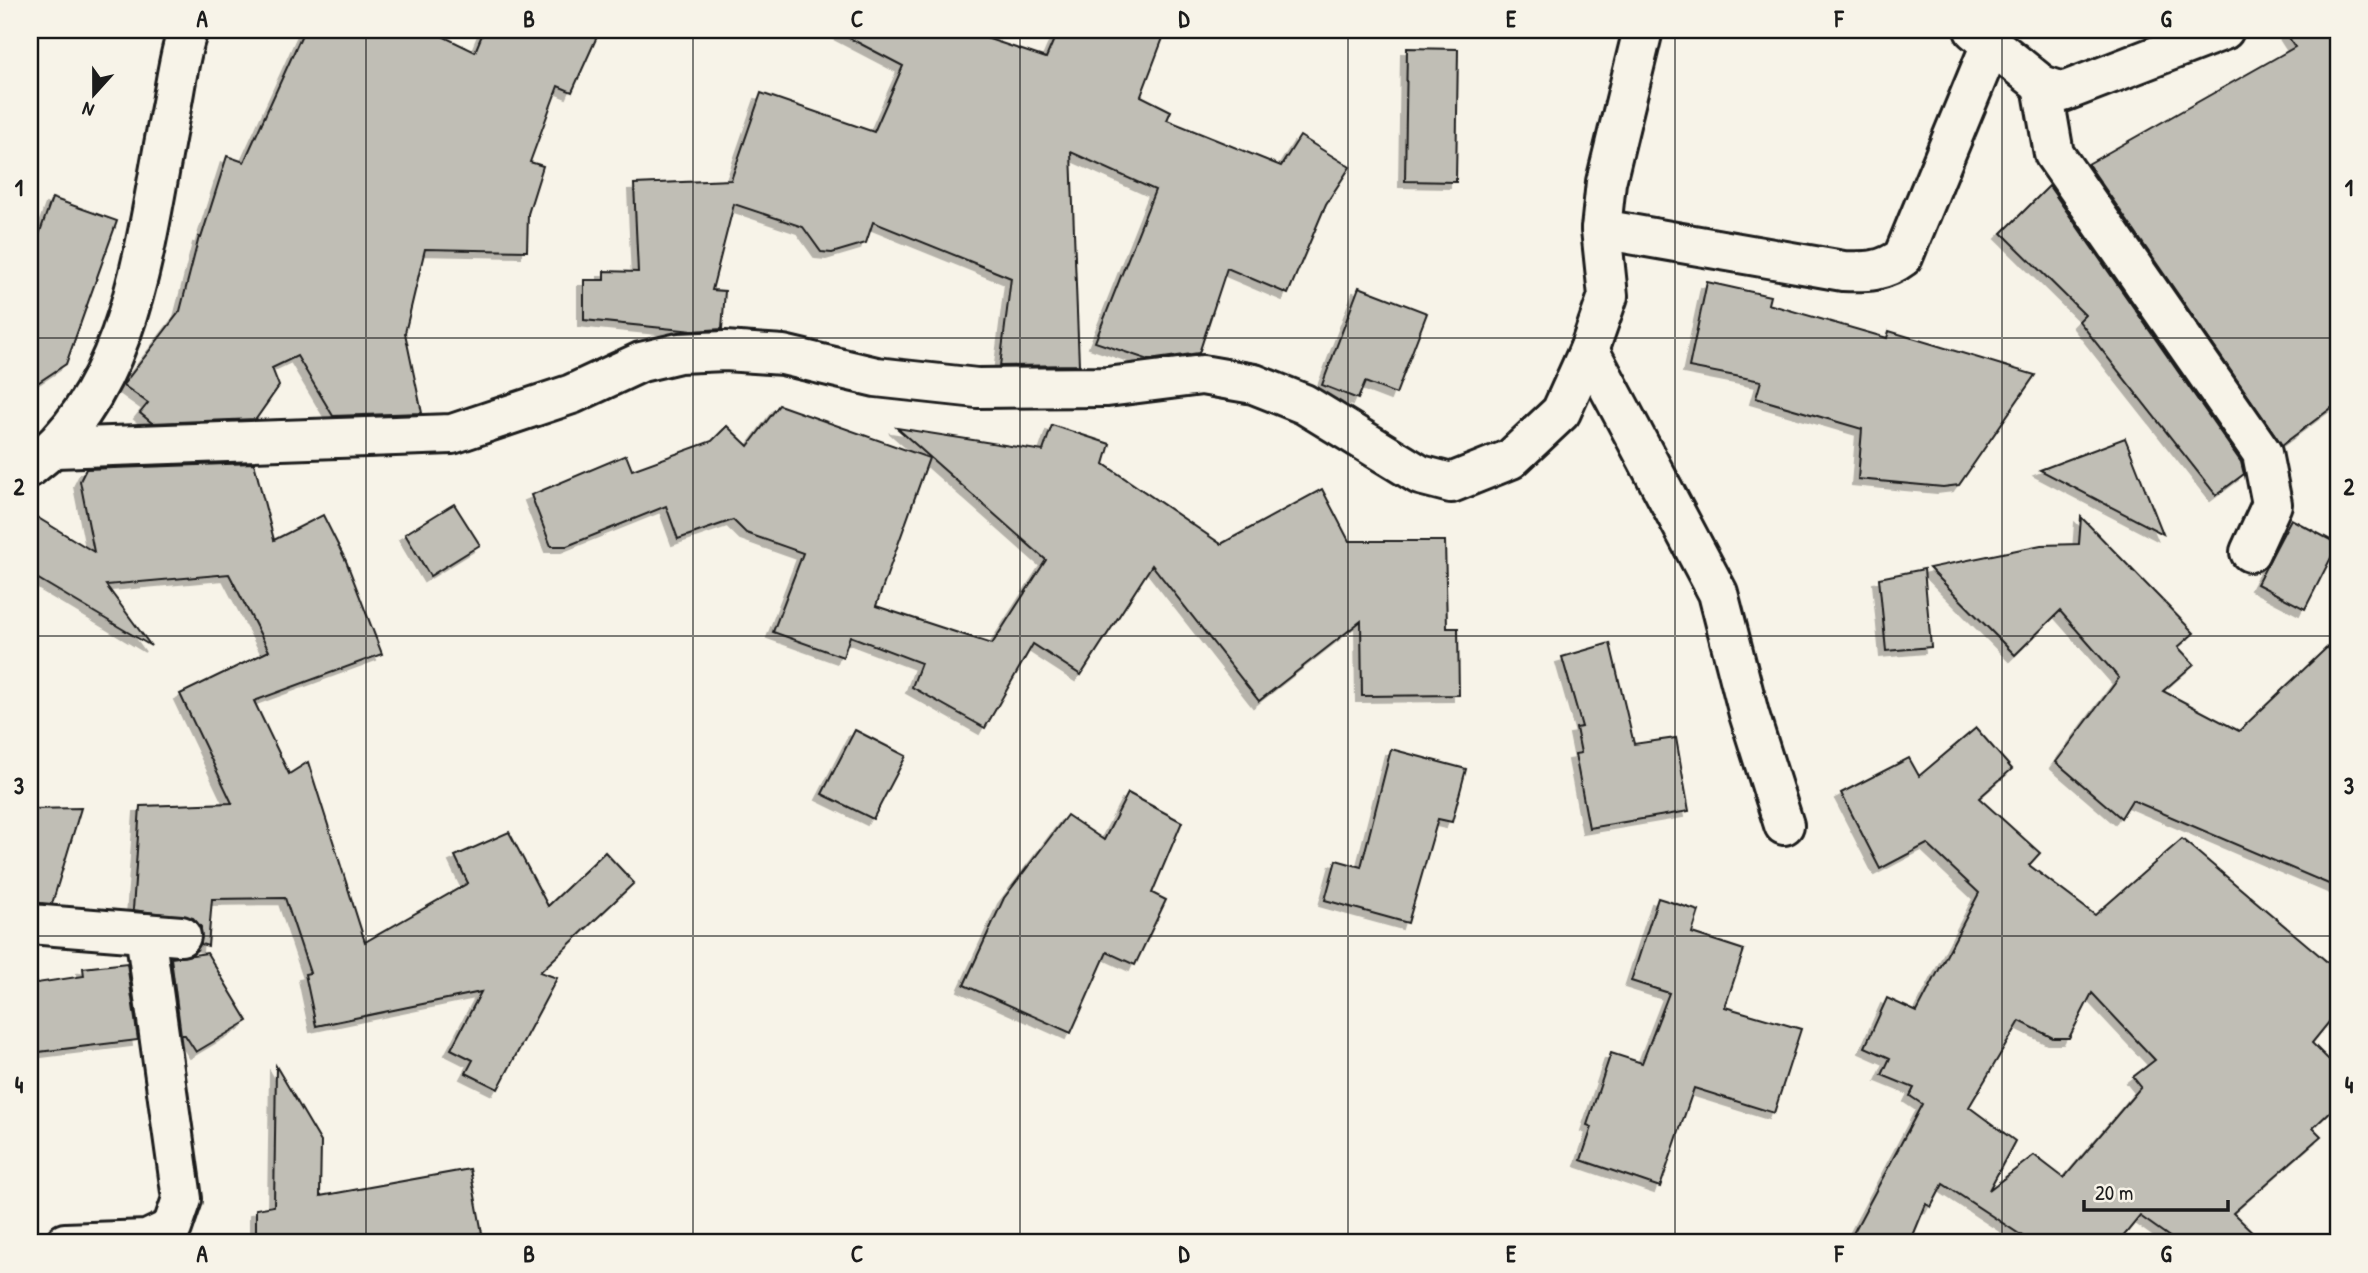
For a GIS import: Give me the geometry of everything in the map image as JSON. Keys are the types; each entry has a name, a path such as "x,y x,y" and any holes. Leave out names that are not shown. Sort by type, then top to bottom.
{"street":[{"path":"43,457 92,400 115,356 134,289 188,30"},
{"path":"43,457 452,434 572,394 640,362 679,354 725,351 783,355 887,379 977,388 1107,387 1169,382 1202,375 1254,384 1304,404 1420,475 1451,483 1511,459 1561,412 1589,350 1608,296 1601,229 1606,182 1643,30"},
{"path":"1601,229 1843,271 1871,272 1889,268 1903,257 1914,234 1983,37 2042,85 2063,92 2224,30"},
{"path":"2042,85 2054,154 2262,453 2272,503 2250,552"},
{"path":"1589,350 1718,593 1749,714 1784,825"},
{"path":"30,924 163,935 182,1199 178,1235 147,1240 65,1243"}],"building":[{"path":"304,30 430,30 475,52 484,30 600,30 572,92 558,86 530,162 543,166 528,214 527,251 425,249 405,333 422,413 333,416 297,356 272,368 279,386 256,419 152,423 140,413 148,403 123,385 180,311 199,237 201,238 227,156 244,162"},
{"path":"834,30 962,30 1046,58 1058,30 1166,30 1141,96 1171,111 1167,120 1281,166 1300,136 1350,167 1326,204 1288,294 1227,268 1199,353 1149,360 1095,342 1155,190 1071,152 1079,365 1000,366 1011,278 873,222 866,243 832,253 821,252 803,227 734,204 712,290 725,291 722,329 693,331 584,320 584,280 604,280 604,271 638,272 634,184 731,180 761,93 874,132 903,66"},
{"path":"2284,30 2338,30 2338,403 2282,445 2088,164 2295,47"},
{"path":"1407,48 1458,49 1456,182 1405,181"},
{"path":"2049,186 2241,462 2244,474 2216,495 2079,321 2085,315 2002,233"},
{"path":"52,198 117,221 66,364 30,388 30,260"},
{"path":"1707,282 1770,296 1768,304 1887,338 1889,331 2035,375 1959,485 1943,487 1858,479 1862,429 1756,398 1761,381 1689,367"},
{"path":"1359,287 1427,313 1396,394 1365,382 1358,399 1322,385"},
{"path":"779,405 929,458 876,606 992,644 1046,560 897,428 1043,451 1052,425 1110,444 1104,464 1221,544 1322,489 1349,541 1445,541 1447,628 1458,628 1459,695 1362,696 1361,621 1259,701 1152,565 1081,675 1033,644 985,728 912,687 921,663 850,636 843,657 773,632 803,553 746,533 733,520 678,539 666,506 567,546 551,546 531,495 626,455 632,470 712,441 727,426 748,446"},
{"path":"2125,438 2163,534 2040,470"},
{"path":"254,463 274,540 323,515 346,561 382,654 254,701 289,774 308,762 365,942 468,883 455,856 509,832 548,906 605,852 634,883 540,972 557,978 498,1089 466,1073 473,1060 451,1049 481,992 316,1026 305,974 310,973 285,898 212,899 208,946 201,944 201,927 193,918 133,910 140,806 232,803 180,694 269,651 229,574 106,585 151,646 30,574 30,513 94,552 80,481 86,469"},
{"path":"454,504 480,545 430,576 405,534"},
{"path":"2081,517 2194,633 2178,647 2194,664 2163,691 2239,731 2338,637 2338,888 2132,800 2121,818 2056,762 2119,678 2060,611 2015,655 1929,568 2041,545 2079,544"},
{"path":"2291,519 2338,544 2305,609 2257,584"},
{"path":"1924,569 1931,647 1886,651 1879,578"},
{"path":"1610,643 1634,744 1676,738 1689,811 1589,828 1575,754 1581,753 1576,728 1582,727 1562,657"},
{"path":"1976,728 2012,769 1979,798 2040,853 2029,865 2095,915 2182,839 2338,971 2338,1011 2312,1043 2338,1069 2338,1104 2313,1128 2321,1136 2233,1213 2264,1243 2178,1243 2140,1216 2118,1243 2033,1243 1943,1184 1931,1207 1926,1204 1910,1243 1848,1243 1922,1104 1910,1096 1914,1088 1882,1075 1890,1058 1865,1047 1887,998 1917,1012 1979,893 1927,844 1880,869 1841,793 1909,758 1919,776","holes":["2092,993 2155,1060 2133,1077 2141,1087 2064,1178 2034,1155 1989,1190 2015,1141 1969,1107 2020,1021 2053,1038 2069,1038"]},
{"path":"855,730 906,756 873,819 822,794"},
{"path":"1391,749 1466,769 1452,822 1438,819 1408,923 1325,900 1336,860 1361,867"},
{"path":"1128,793 1182,822 1152,893 1166,900 1135,965 1107,952 1071,1033 964,985 1004,898 1067,815 1104,840"},
{"path":"81,808 52,904 30,902 30,809"},
{"path":"1658,898 1699,911 1692,933 1744,950 1725,1007 1801,1029 1774,1113 1694,1088 1660,1187 1581,1160 1592,1127 1587,1125 1611,1053 1642,1063 1669,993 1631,981"},
{"path":"207,953 248,1021 196,1052 185,1035 181,1035 171,958"},
{"path":"127,963 138,1040 30,1053 30,984 84,976 83,968"},
{"path":"276,1066 321,1142 320,1196 470,1169 482,1233 425,1243 256,1243 256,1209 274,1206"}]}
